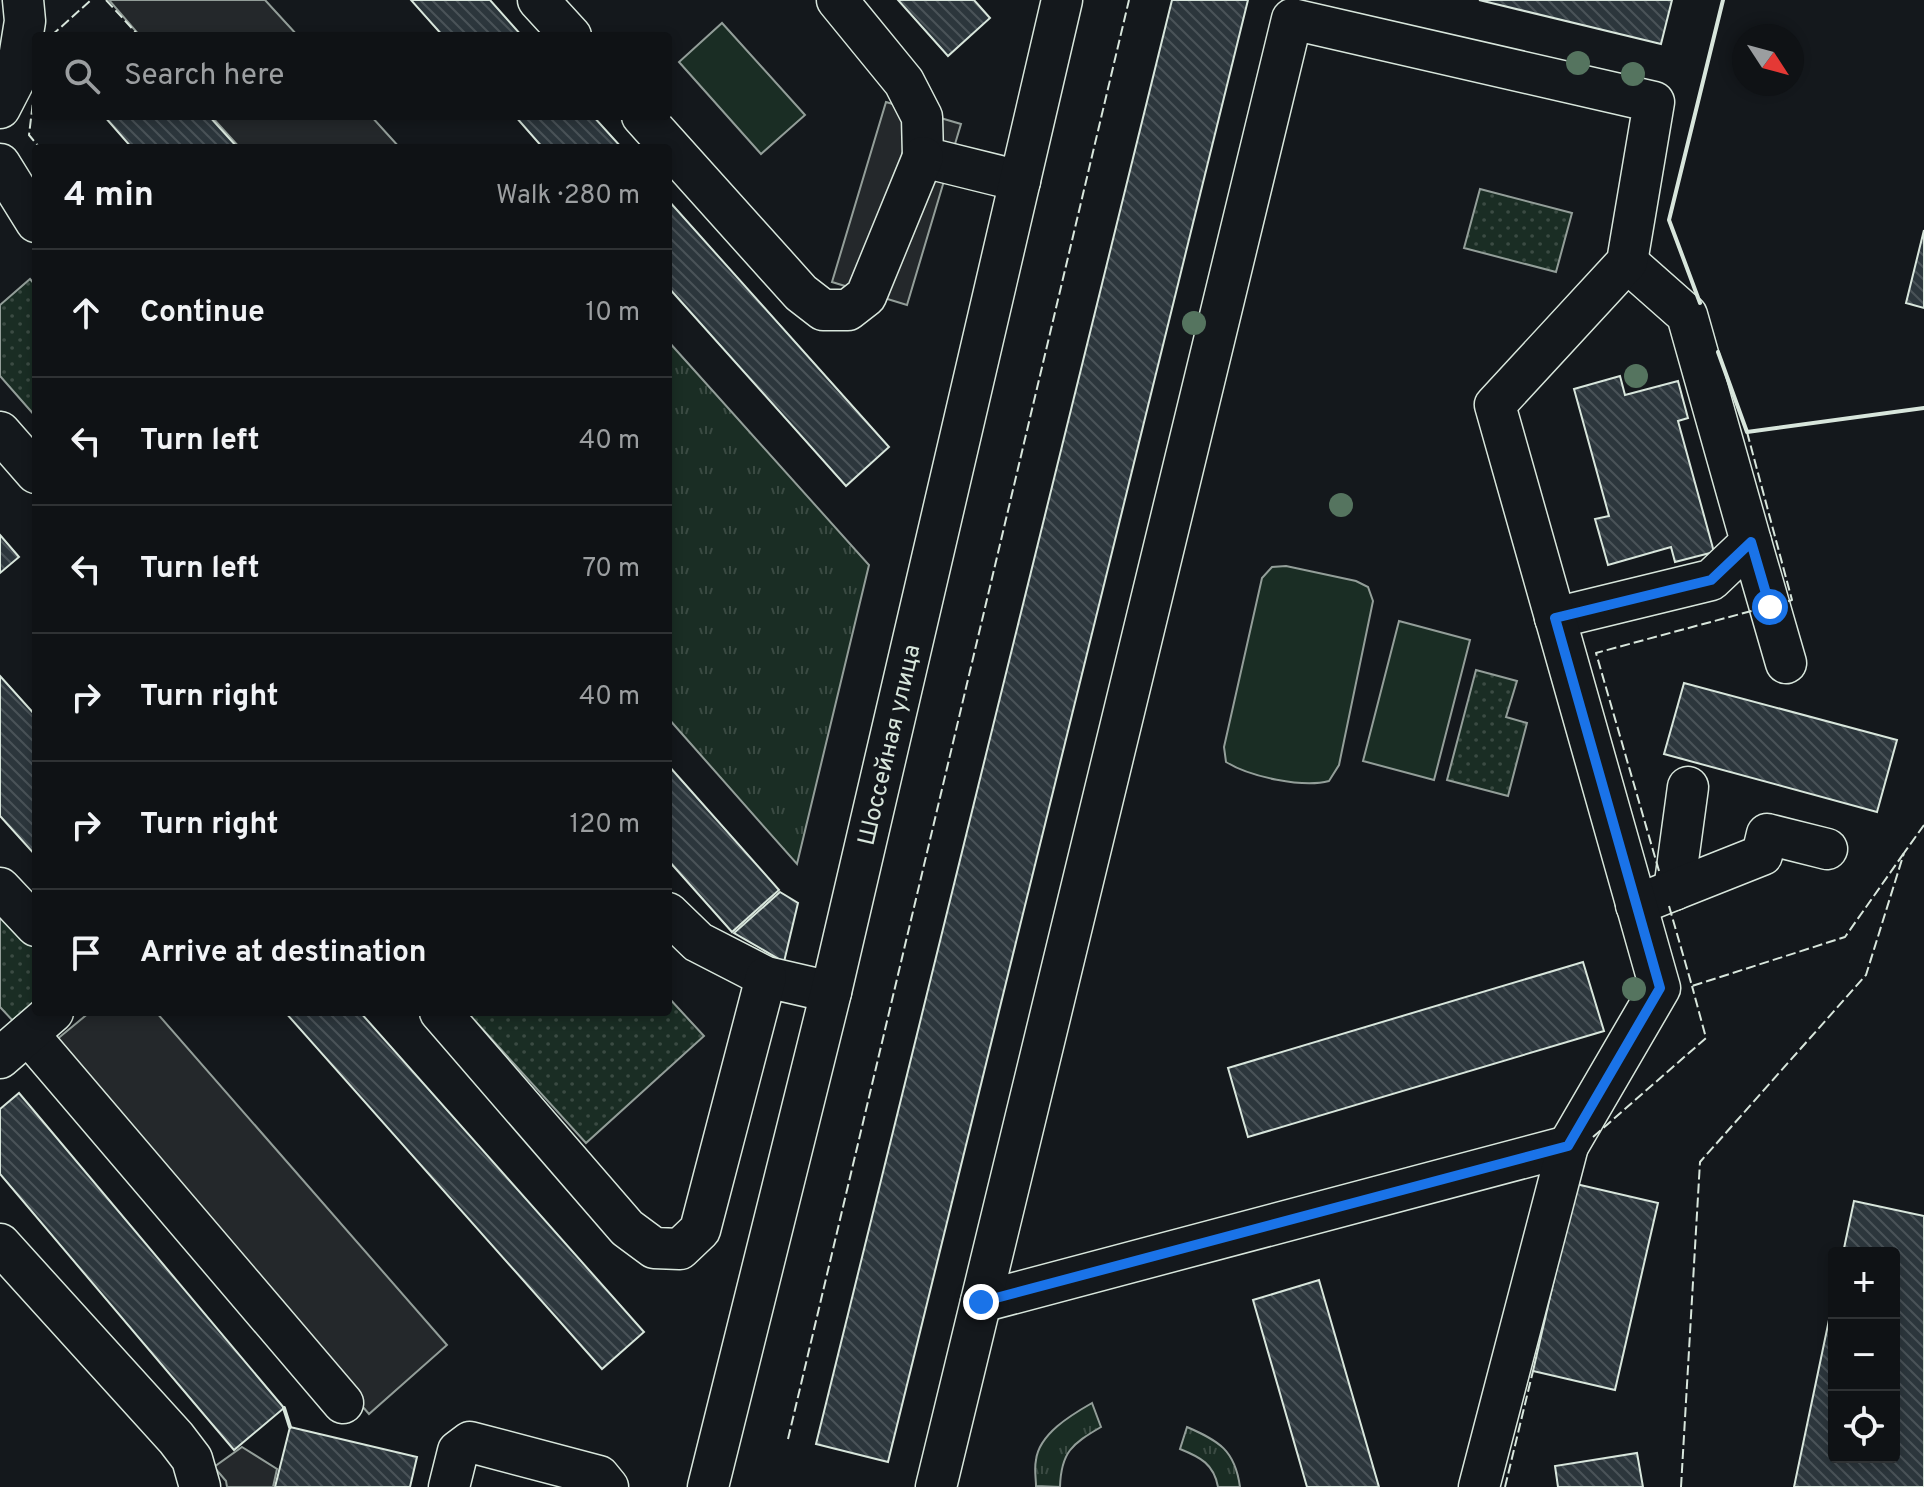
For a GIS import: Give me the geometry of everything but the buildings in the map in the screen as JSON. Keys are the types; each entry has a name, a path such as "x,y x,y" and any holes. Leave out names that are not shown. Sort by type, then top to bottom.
{"street":[{"path":"0,108 16,77 25,21 23,0"},
{"path":"538,0 567,32"},
{"path":"672,149 801,293 823,310 848,310 866,296 923,157 922,117 904,82 837,0"},
{"name":"Шоссейная улица","path":"708,1487 831,992 1062,0"},
{"path":"936,1487 1292,19 1654,102 1627,262 1495,405 1660,988 1568,1146 1479,1487"},
{"path":"646,120 667,144"},
{"path":"923,157 1020,181"},
{"path":"0,164 32,216"},
{"path":"1627,262 1687,315 1786,663"},
{"path":"0,432 32,468"},
{"path":"1555,618 1711,580 1751,542"},
{"path":"1674,890 1688,787"},
{"path":"1636,905 1762,855 1767,834 1827,849"},
{"path":"0,888 32,922"},
{"path":"672,917 698,942 766,977 831,992"},
{"path":"443,1016 627,1228 654,1248 680,1249 700,1230 766,977"},
{"path":"27,1035 343,1403"},
{"path":"981,1302 1568,1146"},
{"path":"0,1244 176,1438 192,1459 200,1487"},
{"path":"449,1487 458,1451 470,1442 599,1476 608,1487"}],"green space":[{"path":"722,23 805,115 761,154 679,62"},
{"path":"1480,189 1572,213 1556,272 1464,248"},
{"path":"30,279 32,281 32,412 0,376 0,305"},
{"path":"672,345 869,565 797,864 672,723"},
{"path":"1286,566 1356,581 1368,587 1373,601 1339,765 1329,781 1318,783 1277,780 1226,762 1224,747 1262,578 1272,567"},
{"path":"1399,621 1470,640 1434,780 1363,761"},
{"path":"1476,670 1517,681 1506,717 1527,723 1508,796 1447,780"},
{"path":"0,906 32,941 32,1006 14,1022 0,1007"},
{"path":"672,1001 704,1036 586,1143 471,1016 672,1016"},
{"path":"1092,1403 1101,1427 1070,1450 1063,1465 1060,1487 1036,1486 1035,1463 1043,1442 1057,1426"},
{"path":"1187,1427 1224,1448 1234,1464 1240,1487 1218,1487 1213,1472 1205,1462 1180,1449"}],"shaded area":[{"path":"109,0 265,0 294,32 137,32"},
{"path":"886,102 961,124 907,305 832,282"},
{"path":"215,120 375,120 396,144 236,144"},
{"path":"85,1016 159,1016 447,1345 369,1414 50,1045"},
{"path":"242,1447 277,1469 273,1487 227,1487 226,1481 214,1467"}],"fence":[{"path":"55,32 91,0"},
{"path":"106,0 135,32"},
{"path":"788,1439 1129,0"},
{"path":"32,110 29,135 37,144"},
{"path":"1747,432 1792,600 1782,603"},
{"path":"1659,871 1596,653 1755,610"},
{"path":"1681,1487 1700,1162 1866,975 1904,853 1924,825"},
{"path":"1669,906 1692,986 1845,937 1904,853"},
{"path":"1593,1137 1706,1038 1692,986"},
{"path":"1505,1487 1533,1371"}],"wall":[{"path":"1700,303 1669,220 1723,0"},
{"path":"1718,352 1747,432 1924,408"},
{"path":"284,1408 290,1427"}],"route":[{"path":"981,1302 1568,1146 1660,988 1555,618 1711,580 1751,542 1770,607"}]}
